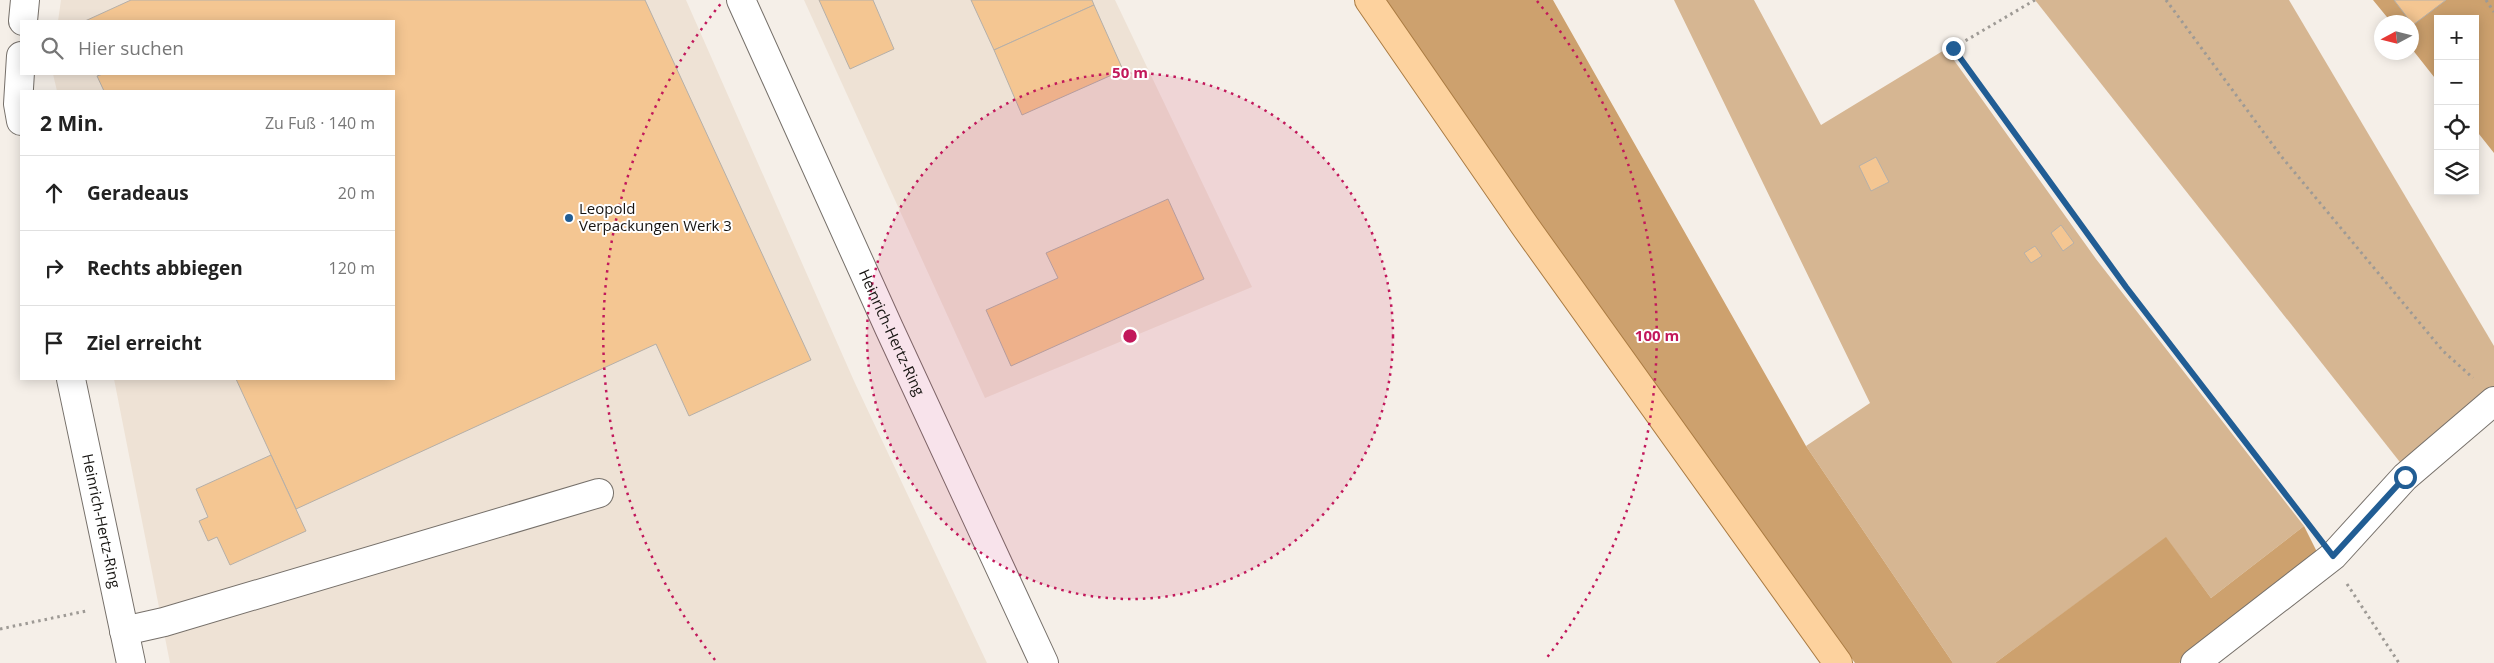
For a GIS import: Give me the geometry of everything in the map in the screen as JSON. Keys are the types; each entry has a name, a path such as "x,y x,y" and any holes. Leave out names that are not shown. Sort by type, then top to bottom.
{"main road":[{"path":"1369,0 1525,226 1838,663"}],"street":[{"path":"23,20 24,0"},
{"name":"Heinrich-Hertz-Ring","path":"741,0 889,328 1044,663"},
{"path":"20,72 18,104 20,115"},
{"name":"Heinrich-Hertz-Ring","path":"71,380 131,663"},
{"path":"2195,663 2333,556 2405,477 2487,392"},
{"path":"124,631 164,622 599,493"}],"path":[{"path":"2035,0 1953,48 2126,287 2333,556 2352,595 2399,663"},
{"path":"2166,0 2287,163 2443,351 2487,392"},
{"path":"2486,0 2494,12"},
{"path":"0,630 119,605"}],"shaded area":[{"path":"61,0 686,0 854,381 987,663 170,663 114,380 395,380 395,90 57,90 53,75 395,75 395,20 58,20"},
{"path":"804,0 1115,0 1252,287 985,398"},
{"path":"1385,0 1553,0 1806,446 1953,663 1855,663 1535,217"},
{"path":"1674,0 1754,0 1821,125 1946,49 2096,259 2304,526 2211,598 2166,538 1995,663 1953,663 1806,446 1870,403"},
{"path":"2035,0 2289,0 2494,346 2494,387 2403,466"},
{"path":"2373,0 2494,0 2494,153 2479,134 2479,15 2434,15 2434,77 2419,58 2419,15 2385,15"},
{"path":"2304,526 2319,556 2179,663 1995,663 2166,537 2211,598"}],"building":[{"name":"Leopold Verpackungen Werk 3","path":"131,0 645,0 811,360 689,416 656,344 296,509 236,380 395,380 395,90 104,90 97,76 395,75 395,20 87,20"},
{"path":"819,0 873,0 894,49 850,69"},
{"path":"971,0 1092,0 1094,5 994,50"},
{"path":"2394,0 2446,0 2419,20 2419,15 2405,15"},
{"path":"1094,5 1123,70 1022,115 994,50"},
{"path":"1876,157 1889,182 1871,191 1859,166"},
{"path":"1168,199 1204,279 1011,366 986,310 1058,278 1046,253"},
{"path":"2061,225 2074,243 2063,251 2051,233"},
{"path":"2035,246 2042,256 2031,263 2024,253"},
{"path":"271,455 306,531 230,565 217,537 208,541 199,521 208,517 196,489"}],"place":[{"name":"Leopold Verpackungen Werk 3","path":"569,218"}],"route":[{"path":"1953,48 2126,287 2333,556 2405,477"}]}
